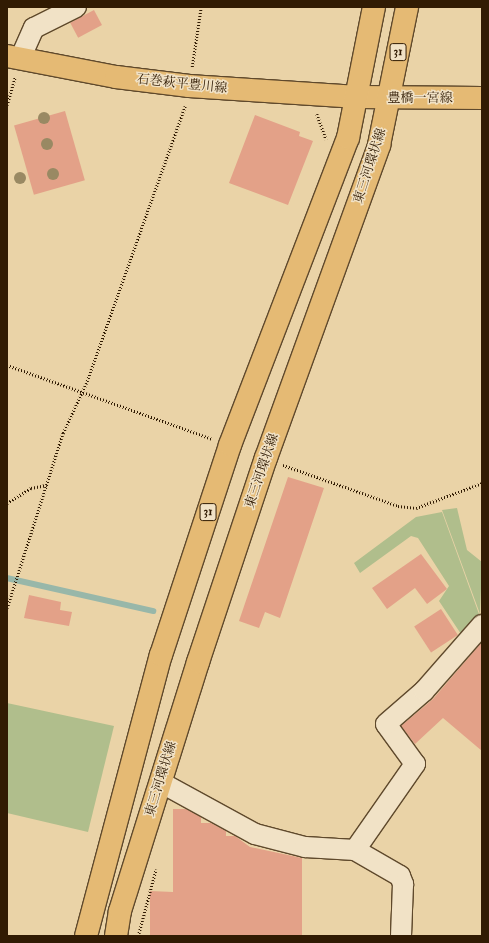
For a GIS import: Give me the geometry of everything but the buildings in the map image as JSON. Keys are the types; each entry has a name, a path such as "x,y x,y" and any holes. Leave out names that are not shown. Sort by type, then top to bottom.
{"main road":[{"name":"31","path":"86,936 160,655 230,445 348,138 358,97 374,7"},
{"name":"東三河環状線","path":"116,936 120,911 160,782 266,458 379,145 407,7"},
{"name":"石巻萩平豊川線","path":"13,57 189,86 358,97"},
{"name":"豊橋一宮線","path":"358,97 482,98"}],"street":[{"path":"13,57 34,28 76,7"},
{"path":"355,850 415,764 386,724 424,691 482,625"},
{"path":"160,782 255,834 305,847 355,850 400,876 403,884 401,936"}],"path":[{"path":"7,608 80,391 170,153 189,86 201,7"},
{"path":"7,105 13,57"},
{"path":"7,365 230,445"},
{"path":"266,458 398,506 416,508 482,483"},
{"path":"7,503 31,488 48,485"}],"green space":[{"path":"457,508 467,550 482,562 480,614 442,510"},
{"path":"442,512 479,614 461,634 439,601 449,586 418,538 411,536 360,573 354,563 416,517"},
{"path":"7,703 114,726 88,832 7,813"}],"waterway":[{"path":"7,578 153,611"}]}
